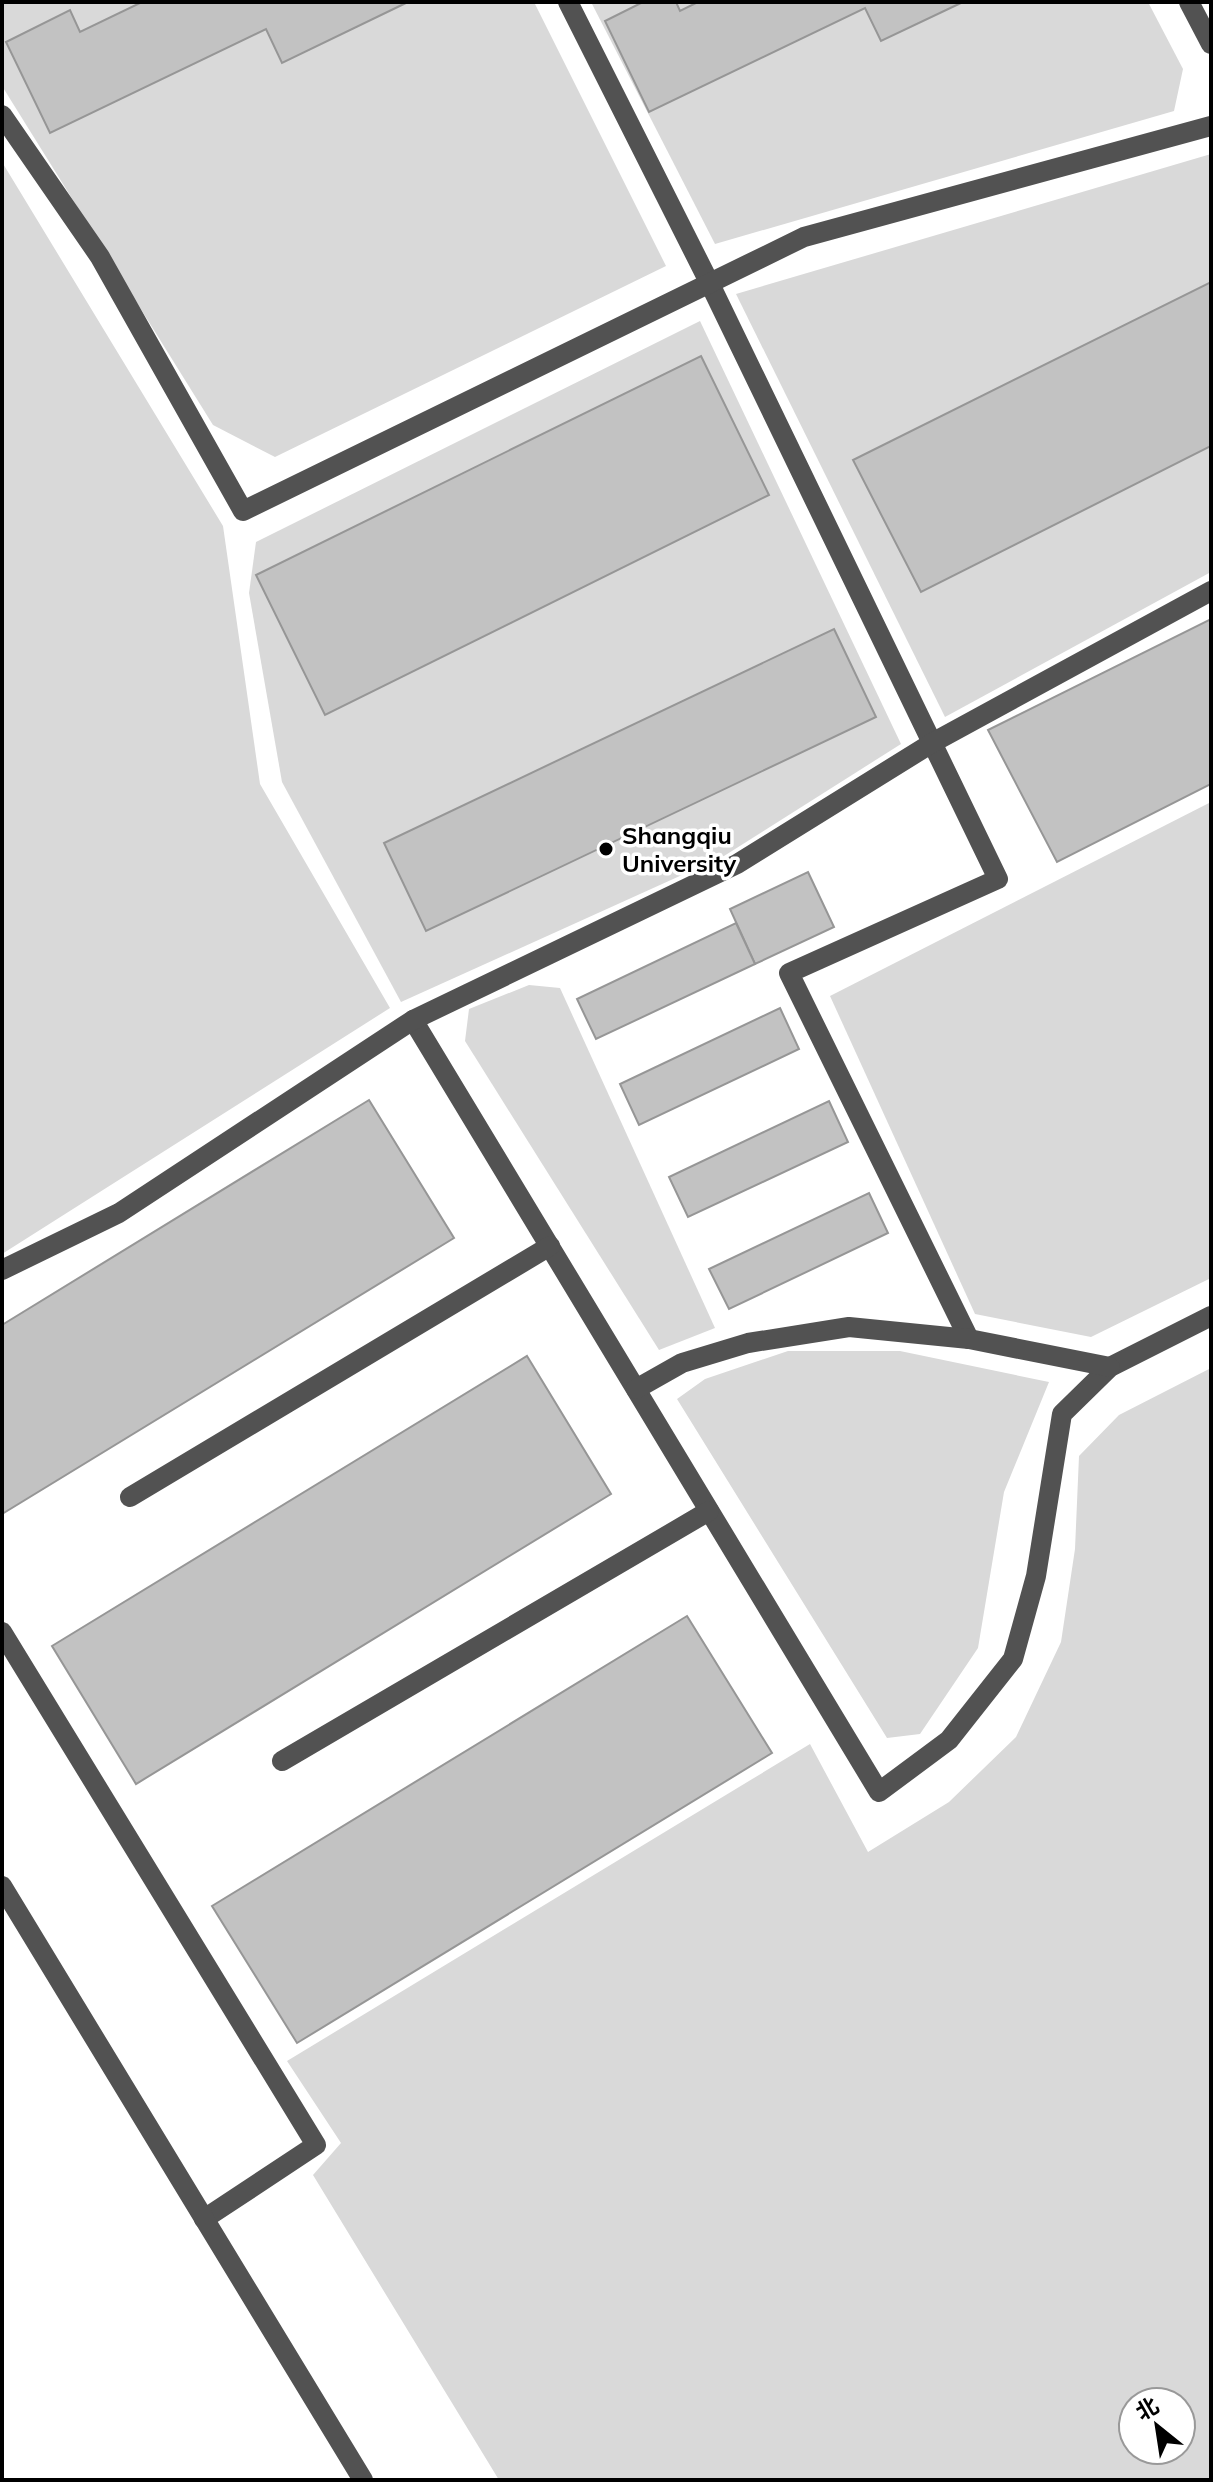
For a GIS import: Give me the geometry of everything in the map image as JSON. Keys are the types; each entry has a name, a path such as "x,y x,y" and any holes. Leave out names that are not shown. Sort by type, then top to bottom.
{"street":[{"path":"568,2 709,282 998,879 789,973 969,1339"},
{"path":"1189,2 1211,44"},
{"path":"2,115 100,257 243,511 804,237 1211,126"},
{"path":"2,1270 119,1213 413,1020 737,864 932,743 1211,591"},
{"path":"413,1020 879,1792 949,1740 1013,1659 1036,1576 1062,1414 1110,1367 1211,1316"},
{"path":"130,1497 550,1246"},
{"path":"636,1389 695,1359 748,1343 849,1327 969,1339 1110,1367"},
{"path":"282,1761 709,1511"},
{"path":"2,1632 316,2145 204,2219"},
{"path":"2,1886 363,2480"}],"shaded area":[{"path":"2,2 534,2 666,266 275,457 213,425 2,86"},
{"path":"591,2 1148,2 1183,69 1174,111 715,244"},
{"path":"1211,154 1211,572 945,717 736,294"},
{"path":"2,162 223,526 260,784 390,1008 2,1254"},
{"path":"700,321 901,744 724,856 401,1002 282,782 249,593 256,542"},
{"path":"1211,802 1211,1278 1091,1337 975,1314 830,996"},
{"path":"529,985 560,988 715,1328 659,1350 465,1041 469,1009"},
{"path":"788,1351 900,1351 1049,1382 1004,1492 978,1648 920,1734 887,1738 677,1399 705,1379"},
{"path":"1211,1368 1211,2480 499,2480 313,2175 341,2143 287,2061 810,1744 868,1852 949,1802 1016,1737 1061,1642 1075,1549 1079,1456 1119,1415"}],"building":[{"path":"142,2 408,2 282,63 266,29 50,133 6,42 70,10 80,32"},
{"path":"643,2 676,2 680,11 698,2 963,2 881,41 865,8 649,112 605,21"},
{"path":"1211,282 1211,446 921,592 853,460"},
{"path":"701,356 769,495 325,715 256,575"},
{"path":"1211,619 1211,784 1057,862 988,730"},
{"path":"834,629 876,717 426,931 384,843"},
{"path":"808,872 834,927 755,964 730,909"},
{"path":"736,923 755,964 596,1039 577,999"},
{"path":"780,1008 799,1049 639,1125 620,1084"},
{"path":"369,1100 454,1238 2,1514 2,1325"},
{"path":"829,1101 848,1142 688,1217 669,1177"},
{"path":"869,1193 888,1233 729,1309 709,1269"},
{"path":"527,1356 611,1494 136,1784 52,1646"},
{"path":"687,1616 772,1753 297,2043 212,1906"}],"place":[{"name":"Shangqiu University","path":"606,849"}]}
